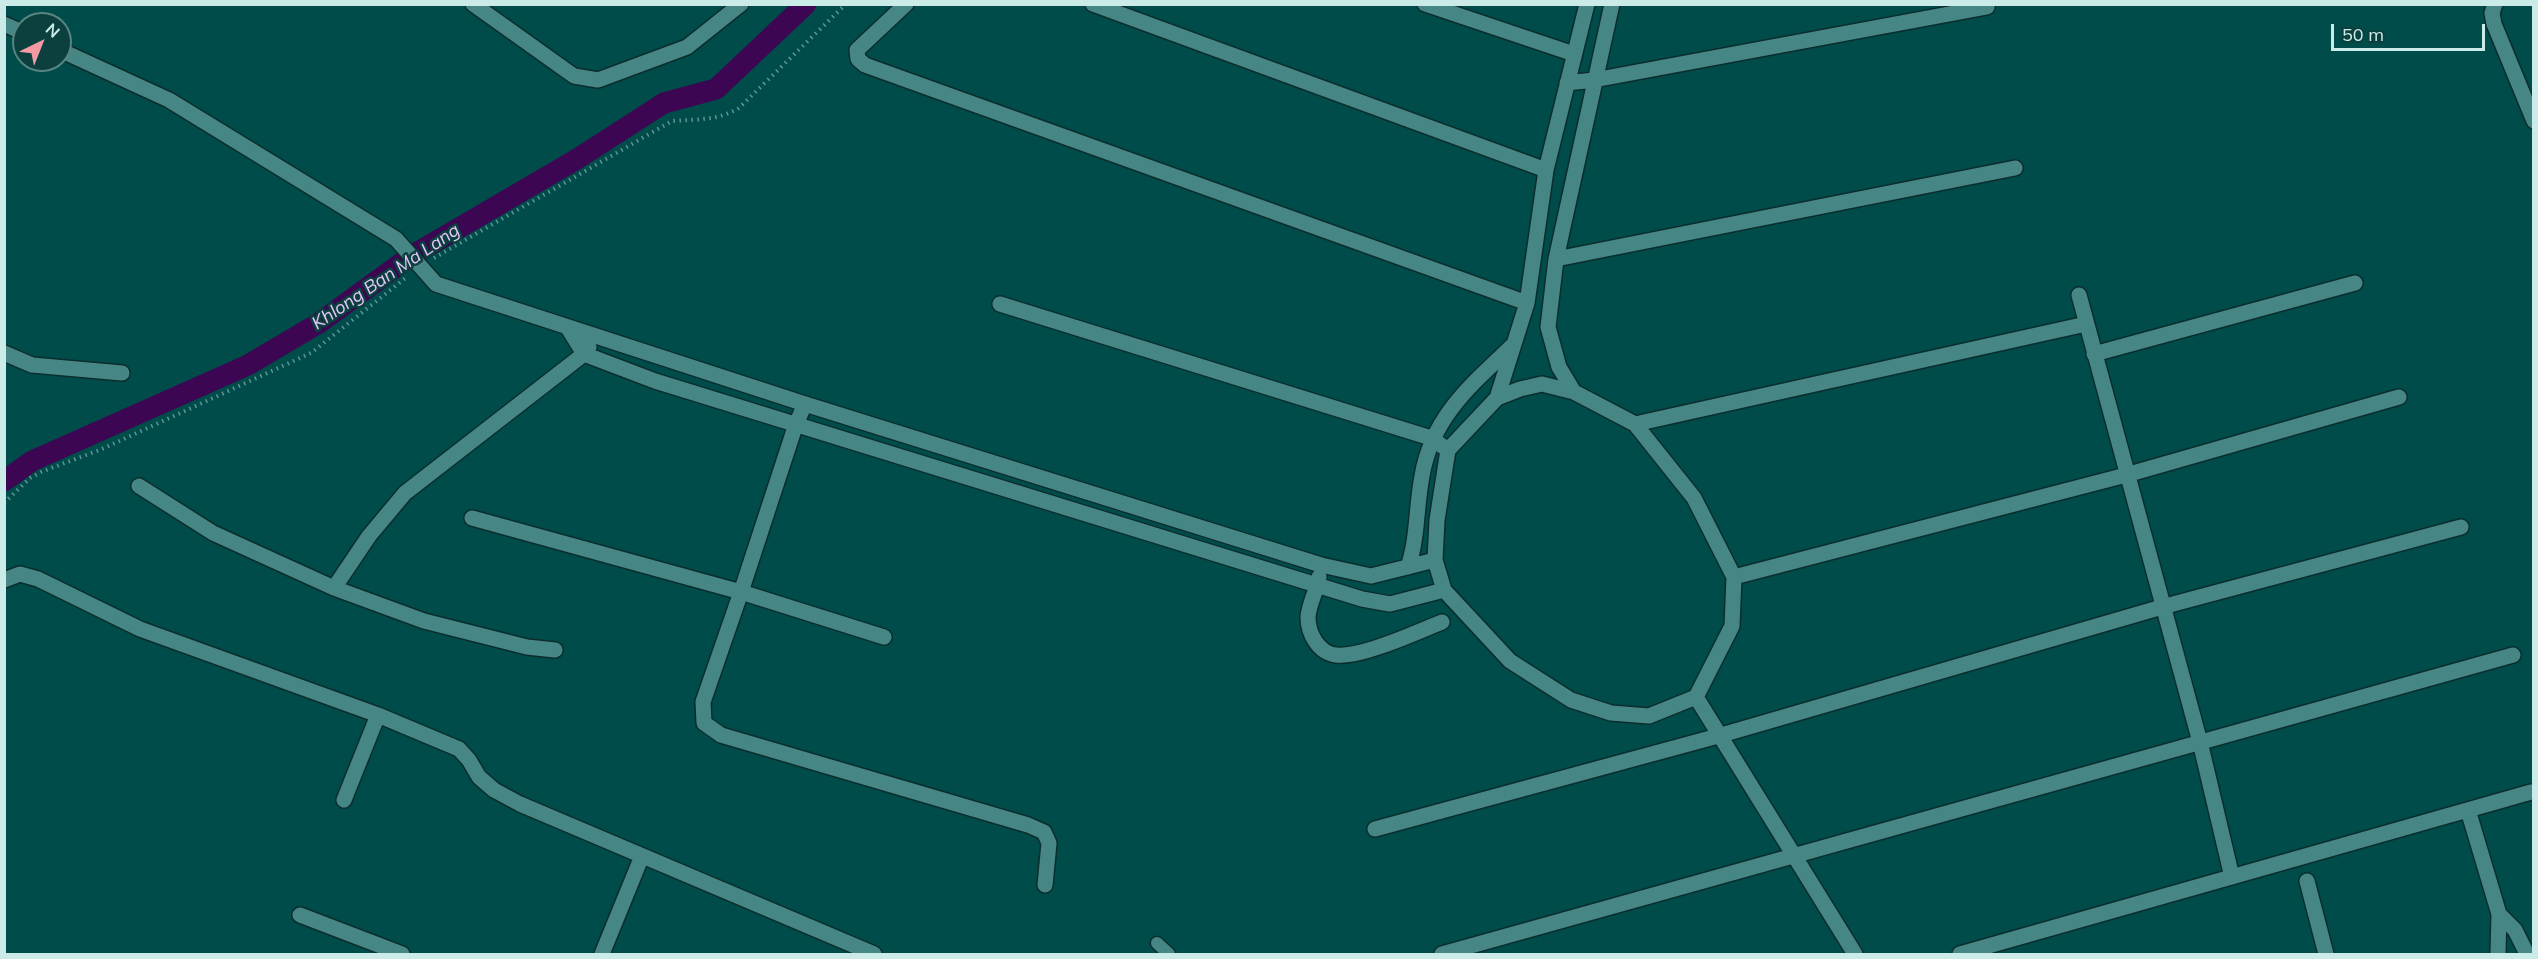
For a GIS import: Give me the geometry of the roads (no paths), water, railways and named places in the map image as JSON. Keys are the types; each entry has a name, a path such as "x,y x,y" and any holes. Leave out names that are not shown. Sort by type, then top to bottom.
{"street":[{"path":"473,4 574,76 598,80 687,47 741,4"},
{"path":"906,4 857,50 858,59 865,65 1527,303"},
{"path":"1093,4 1546,170"},
{"path":"1425,4 1574,54"},
{"path":"1497,398 1527,303 1546,170 1587,4"},
{"path":"1574,392 1559,367 1548,327 1556,259 1612,4"},
{"path":"2495,4 2492,13 2494,24 2534,121"},
{"path":"1567,83 1594,81 1987,7"},
{"path":"72,55 170,100 396,239 436,284 805,404 1321,565 1371,576 1435,560"},
{"path":"1556,259 2015,168"},
{"path":"2094,354 2355,283"},
{"path":"2079,295 2200,742 2232,878"},
{"path":"1000,304 1431,438 1448,450"},
{"path":"1635,424 2086,324"},
{"path":"568,328 584,354 655,381 1318,586 1362,599 1390,604 1444,590"},
{"path":"334,588 369,536 405,493 584,354 597,337"},
{"path":"1408,567 1415,544 1416,511 1431,438 1445,414 1513,344"},
{"path":"4,353 32,365 122,374"},
{"path":"655,381 663,358"},
{"path":"1542,384 1574,392 1635,424 1694,498 1734,577 1732,626 1696,697 1649,716 1611,713 1571,700 1510,662 1444,590 1435,560 1437,520 1448,450 1497,398 1542,384"},
{"path":"1734,577 2126,475 2400,397"},
{"path":"805,404 796,424 703,702 704,723 721,735 1028,825 1044,832 1049,843 1046,885"},
{"path":"139,486 213,533 334,588 424,621 527,646 555,650"},
{"path":"472,518 741,592 884,637"},
{"path":"1375,829 1718,736 2162,607 2461,527"},
{"path":"1321,565 1318,586 1310,606 1311,634 1321,649 1335,655 1360,652 1442,622"},
{"path":"4,580 20,574 39,579 140,629 378,715 459,749 479,777 494,790 520,804 874,954"},
{"path":"1442,954 2513,655"},
{"path":"1696,697 1792,857 1855,954"},
{"path":"344,800 378,715"},
{"path":"1960,954 2531,792"},
{"path":"2468,810 2499,914 2498,954"},
{"path":"602,954 642,856"},
{"path":"2307,881 2326,954"},
{"path":"2499,914 2515,930 2527,954"},
{"path":"300,915 402,954"}],"lane":[{"path":"1157,943 1169,954"}],"waterway":[{"name":"Khlong Ban Ma Lang","path":"4,481 32,461 248,365 319,323 411,256 577,159 664,103 716,89 806,4"}]}
